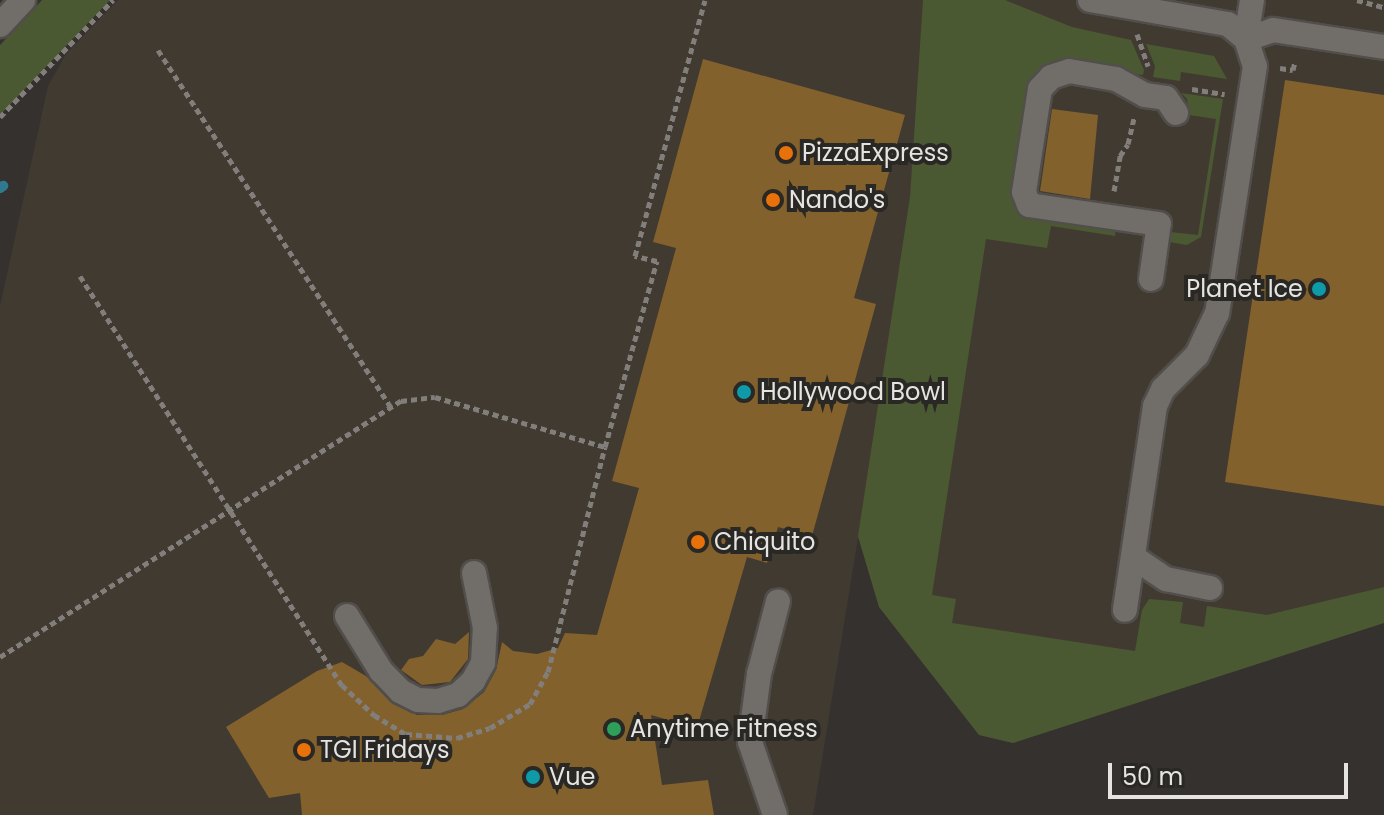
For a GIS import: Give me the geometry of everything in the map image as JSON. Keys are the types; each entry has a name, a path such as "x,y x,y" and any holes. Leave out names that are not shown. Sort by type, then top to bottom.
{"street":[{"path":"0,25 23,0"},
{"path":"1090,0 1218,21 1238,31 1246,39 1252,50 1254,79 1217,313 1197,355 1158,396 1125,610"},
{"path":"1246,39 1252,0"},
{"path":"1246,39 1273,30 1384,47"},
{"path":"1151,279 1158,227 1029,205 1024,192 1040,89 1051,77 1069,71 1116,79 1145,95 1166,98 1176,113"},
{"path":"1133,557 1166,579 1210,588"},
{"path":"347,616 381,671 400,691 418,700 438,701 458,695 473,681 483,663 485,628 474,573"},
{"path":"775,815 750,742 759,674 778,601"}],"path":[{"path":"0,117 113,0"},
{"path":"80,276 342,685 374,715 406,734 457,738 490,728 530,704 548,672 605,447 657,261 635,256 705,0"},
{"path":"1357,0 1384,7"},
{"path":"158,50 391,407"},
{"path":"1122,198 1113,197 1120,156 1128,144 1132,120 1138,112"},
{"path":"0,657 391,407 416,398 435,397 605,447"}],"shaded area":[{"path":"118,0 1384,0 1384,623 1013,743 979,735 879,607 858,538 813,815 0,815 0,306 48,86 66,54"}],"green space":[{"path":"42,0 110,0 0,115 0,45"},
{"path":"923,0 1005,0 1072,27 1131,40 1144,70 1143,75 1061,64 1013,186 1116,228 1115,236 1051,226 1047,248 986,239 932,595 956,599 952,623 1135,651 1142,610 1149,599 1183,602 1180,623 1204,627 1207,606 1267,615 1384,587 1384,623 1013,743 979,735 879,607 858,536 910,197"},
{"path":"1146,44 1214,56 1227,79 1181,72 1180,81 1153,77 1155,66"},
{"path":"1181,93 1223,99 1201,237 1187,245 1169,242 1170,232 1198,235 1216,119 1189,115 1187,99"}],"building":[{"path":"703,59 905,115 854,298 876,304 812,536 778,527 767,563 747,557 697,728 651,715 662,785 708,780 714,815 302,815 300,793 269,798 226,727 317,671 342,662 366,676 393,704 417,715 442,715 463,709 484,692 496,670 502,642 513,651 537,654 558,648 565,633 597,635 639,488 612,481 676,248 653,242"},
{"name":"Planet Ice","path":"1285,80 1384,95 1384,506 1225,482"},
{"path":"1052,109 1098,115 1090,199 1040,191"},
{"path":"469,632 468,659 450,682 422,685 401,670 409,659 423,656 436,639 455,644"}],"place":[{"name":"PizzaExpress","path":"786,153"},
{"name":"Nando's","path":"773,200"},
{"name":"Planet Ice","path":"1319,289"},
{"name":"Hollywood Bowl","path":"744,392"},
{"name":"Chiquito","path":"698,542"},
{"name":"Anytime Fitness","path":"614,729"},
{"name":"TGI Fridays","path":"304,750"},
{"name":"Vue","path":"533,777"}]}
